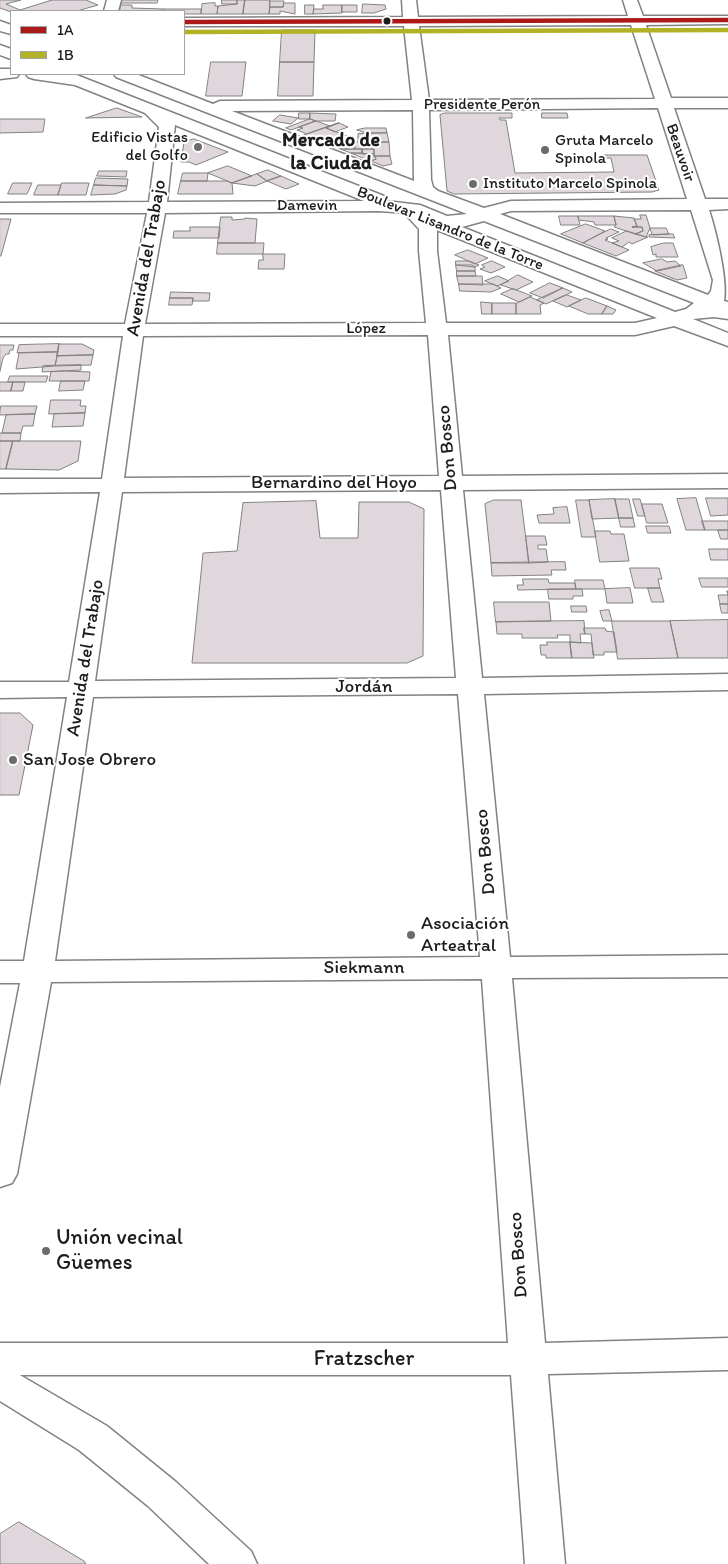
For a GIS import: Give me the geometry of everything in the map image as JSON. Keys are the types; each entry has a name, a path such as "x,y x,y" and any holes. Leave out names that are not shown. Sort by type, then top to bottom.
{"street":[{"path":"409,0 421,105 422,180 425,189 434,196"},
{"name":"Beauvoir","path":"630,0 723,280 719,306"},
{"path":"185,22 728,20"},
{"path":"40,75 78,81"},
{"name":"Boulevar Lisandro de la Torre","path":"63,75 415,215 466,218 719,306"},
{"name":"Boulevar Lisandro de la Torre","path":"124,75 434,196 466,218 728,340"},
{"name":"Presidente Perón","path":"186,100 212,106 236,107 728,103"},
{"name":"Presidente Perón","path":"185,124 236,107"},
{"path":"152,110 167,126 166,141"},
{"path":"166,141 170,133 185,124"},
{"name":"Avenida del Trabajo","path":"0,1174 38,971 108,521 111,485 134,329 157,207 166,141"},
{"path":"350,206 376,199 395,187 396,184 392,180"},
{"name":"Damevin","path":"0,208 396,207 416,210 446,222 511,206 728,204"},
{"name":"Don Bosco","path":"415,215 428,229 428,250 437,329 496,968 545,1564"},
{"path":"428,250 436,236 466,218"},
{"path":"688,321 719,306"},
{"name":"López","path":"0,330 635,330 688,321 708,310 728,313"},
{"path":"688,321 728,333"},
{"name":"Bernardino del Hoyo","path":"0,486 728,481"},
{"name":"Jordán","path":"0,690 728,682"},
{"name":"Siekmann","path":"0,972 728,966"},
{"name":"Fratzscher","path":"0,1359 527,1359 728,1354"},
{"path":"0,1382 93,1438 162,1494 237,1564"}],"building":[{"path":"0,0 21,0 6,4 20,10 10,10 10,12 0,8"},
{"path":"52,0 86,0 98,5 80,10 20,10"},
{"path":"122,0 158,0 157,3 121,3"},
{"path":"222,0 237,0 237,4 222,4"},
{"path":"237,0 245,0 243,14 217,14 218,6 237,4"},
{"path":"245,0 270,0 269,14 243,14"},
{"path":"270,1 284,1 283,7 270,7"},
{"path":"215,3 215,6 218,6 217,14 201,14 202,4"},
{"path":"284,3 295,3 295,14 280,11 280,14 269,14 270,7 283,7"},
{"path":"363,4 385,5 386,9 374,13 362,13"},
{"path":"121,5 132,5 132,8 164,9 164,10 120,10"},
{"path":"305,5 314,5 313,14 305,14"},
{"path":"323,5 342,5 342,13 313,14 314,9 323,9"},
{"path":"342,5 357,5 357,12 342,12"},
{"path":"201,9 201,14 185,14 185,10 164,10"},
{"path":"282,30 315,30 314,62 280,62"},
{"path":"211,62 246,62 242,96 206,96"},
{"path":"280,62 314,62 313,96 278,96"},
{"path":"117,108 142,117 86,118"},
{"path":"299,113 310,113 310,119 299,119"},
{"path":"310,113 336,114 335,121 316,121 310,119"},
{"path":"445,113 512,113 512,118 499,118 500,120 506,120 515,173 614,172 611,158 603,158 603,155 647,155 659,190 652,192 454,194 447,191 440,115"},
{"path":"542,113 567,113 568,118 542,118"},
{"path":"280,115 298,118 291,124 273,121"},
{"path":"0,119 45,119 43,132 0,133"},
{"path":"310,119 316,121 291,130 286,128"},
{"path":"316,121 330,126 307,134 297,130 303,128 299,127"},
{"path":"339,123 326,128 350,137 330,145 304,135"},
{"path":"339,123 348,127 335,132 326,128"},
{"path":"386,128 387,133 366,133 357,130"},
{"path":"387,133 389,142 358,142 358,134"},
{"name":"Edificio Vistas del Golfo","path":"194,139 228,152 196,165 189,162 181,162 184,142"},
{"path":"338,142 355,142 355,149 341,149 330,145"},
{"path":"355,142 389,142 390,156 374,156 374,149 355,149"},
{"path":"341,149 362,149 363,153 351,153"},
{"path":"362,149 374,149 374,154 362,154"},
{"path":"351,153 374,154 376,159 371,161"},
{"path":"374,156 390,156 392,164 383,166 371,161 376,159"},
{"path":"228,166 252,176 232,183 208,173"},
{"path":"268,170 281,176 267,181 257,174"},
{"path":"99,171 127,171 126,177 97,176"},
{"path":"183,173 208,173 207,181 181,181"},
{"path":"257,174 267,181 255,186 232,183"},
{"path":"281,176 299,184 286,189 267,181"},
{"path":"96,178 128,179 127,186 94,185"},
{"path":"181,181 227,181 232,183 233,194 178,194"},
{"path":"13,183 32,183 27,194 8,194"},
{"path":"62,183 89,183 86,195 58,195"},
{"path":"38,185 61,185 58,195 34,195"},
{"path":"94,185 127,186 126,190 115,194 91,195"},
{"path":"640,215 646,215 650,228 646,237 635,234 643,231 642,227 632,227 637,226 634,219 641,219"},
{"path":"559,216 578,216 580,225 561,225"},
{"path":"578,216 614,216 616,225 595,225 594,222 579,220"},
{"path":"614,216 634,218 637,226 632,227 642,227 643,231 635,234 614,227 616,225"},
{"path":"221,217 232,217 232,220 257,219 255,243 218,243"},
{"path":"0,219 11,219 1,256 0,256"},
{"path":"586,224 605,231 583,243 561,234"},
{"path":"190,227 220,227 219,238 173,238 174,231 190,231"},
{"path":"650,228 666,228 669,234 653,235"},
{"path":"611,229 619,232 605,240 629,250 616,256 583,243"},
{"path":"627,231 648,237 632,244 629,242 622,247 612,243 619,241 612,238"},
{"path":"673,234 675,238 649,237 649,235"},
{"path":"218,243 264,243 263,254 217,254"},
{"path":"664,243 673,243 678,257 656,257 656,254 653,255 651,247"},
{"path":"468,250 488,258 475,264 455,255"},
{"path":"263,254 285,254 284,269 258,269 259,260 263,260"},
{"path":"662,259 667,262 675,261 681,266 657,271 643,263"},
{"path":"456,261 469,261 479,265 475,267 456,265"},
{"path":"492,261 505,267 491,273 480,269 485,267 482,265"},
{"path":"456,265 472,265 475,267 475,271 457,271"},
{"path":"683,265 687,278 677,280 655,271"},
{"path":"457,271 475,271 476,276 457,276"},
{"path":"518,275 533,282 516,290 501,285"},
{"path":"457,276 482,276 483,285 459,284"},
{"path":"498,276 509,281 497,286 485,281"},
{"path":"550,283 563,288 543,298 530,293"},
{"path":"459,284 493,284 501,288 491,292 460,291"},
{"path":"563,288 572,292 546,304 537,300"},
{"path":"512,289 532,296 519,302 501,294"},
{"path":"171,292 210,293 209,301 193,301 193,298 170,298"},
{"path":"567,295 581,300 567,307 553,301"},
{"path":"530,297 544,303 540,305 541,314 516,314 516,304"},
{"path":"170,298 193,298 192,305 169,305"},
{"path":"586,298 607,306 602,314 588,314 569,306"},
{"path":"481,302 492,303 492,314 482,314"},
{"path":"492,303 516,303 516,314 492,314"},
{"path":"607,306 616,310 613,314 602,314"},
{"path":"59,344 82,344 94,350 93,355 57,356"},
{"path":"59,344 58,352 17,353 19,345"},
{"path":"0,345 14,345 13,350 10,350 9,354 6,354 3,358 0,371"},
{"path":"58,352 55,366 16,369 19,353"},
{"path":"93,355 91,365 55,366 57,356"},
{"path":"81,365 81,370 42,372 43,366"},
{"path":"51,372 90,372 89,381 49,381"},
{"path":"10,376 48,376 46,382 8,382"},
{"path":"61,381 85,381 83,390 59,391"},
{"path":"0,382 13,382 11,391 0,391"},
{"path":"13,382 25,382 23,391 11,391"},
{"path":"51,400 81,400 80,406 86,406 85,413 49,414"},
{"path":"1,406 37,406 35,414 0,415"},
{"path":"85,413 83,426 52,427 54,414"},
{"path":"35,414 33,426 23,426 21,433 2,433 6,415"},
{"path":"0,433 21,433 20,441 0,441"},
{"path":"0,441 13,441 6,469 0,469"},
{"path":"13,441 81,441 78,461 59,470 6,469"},
{"path":"696,498 705,530 686,530 677,499"},
{"path":"706,498 728,498 728,515 711,516"},
{"path":"615,499 619,518 592,519 589,500"},
{"path":"615,499 629,499 633,518 619,518"},
{"path":"633,499 640,499 645,516 638,516"},
{"path":"494,500 521,500 529,563 491,563 485,504"},
{"path":"576,500 589,500 596,537 582,537"},
{"path":"316,501 320,538 358,538 359,502 409,502 424,509 423,656 407,663 192,663 203,553 237,551 243,503"},
{"path":"642,504 662,504 668,523 647,523"},
{"path":"567,507 570,523 539,523 537,515 554,514 553,508"},
{"path":"619,518 633,518 635,527 621,527"},
{"path":"702,521 728,521 728,530 705,530"},
{"path":"646,526 669,526 671,533 648,533"},
{"path":"718,530 728,530 728,539 721,539"},
{"path":"595,531 610,531 611,534 624,534 629,561 600,562"},
{"path":"526,536 545,536 547,545 538,545 538,549 546,549 548,562 529,563"},
{"path":"709,549 728,549 728,560 711,560"},
{"path":"565,562 566,570 551,570 552,575 492,576 491,563"},
{"path":"630,568 659,568 662,579 658,579 660,588 635,588"},
{"path":"699,578 728,578 728,587 702,587"},
{"path":"523,579 548,579 549,583 575,583 576,589 518,590 517,585 523,585"},
{"path":"575,580 603,580 605,589 576,589"},
{"path":"630,588 633,603 607,603 605,589"},
{"path":"648,588 660,588 664,602 652,602"},
{"path":"548,589 582,589 583,596 573,596 573,599 549,599"},
{"path":"718,595 728,595 728,604 720,604"},
{"path":"494,602 549,602 551,621 496,622"},
{"path":"720,604 728,604 728,613 722,613"},
{"path":"571,606 586,606 587,612 572,612"},
{"path":"609,610 612,621 603,621 600,611"},
{"path":"728,620 728,658 678,658 670,621"},
{"path":"584,621 585,634 580,634 581,643 570,642 570,635 557,635 558,638 522,638 522,634 497,634 496,622"},
{"path":"612,621 670,621 678,658 618,659"},
{"path":"584,628 605,628 606,631 614,632 617,652 604,652 604,655 593,655 591,634 585,634"},
{"path":"547,642 570,642 572,658 546,658 546,655 541,655 540,645 547,645"},
{"path":"570,642 592,643 594,658 572,658"},
{"name":"San Jose Obrero","path":"0,713 20,713 33,725 19,795 0,795"},
{"path":"19,1522 86,1564 0,1564 0,1534"}],"transit line":[{"name":"1A","path":"185,22 728,20"},
{"name":"1B","path":"185,32 728,30"}],"place":[{"name":"Edificio Vistas del Golfo","path":"198,147"},
{"name":"Gruta Marcelo Spinola","path":"545,150"},
{"name":"Instituto Marcelo Spinola","path":"473,184"},
{"name":"San Jose Obrero","path":"13,760"},
{"name":"Asociación Arteatral","path":"411,935"},
{"name":"Unión vecinal Güemes","path":"46,1251"}],"district":[{"name":"Mercado de la Ciudad","path":"331,152"}]}
